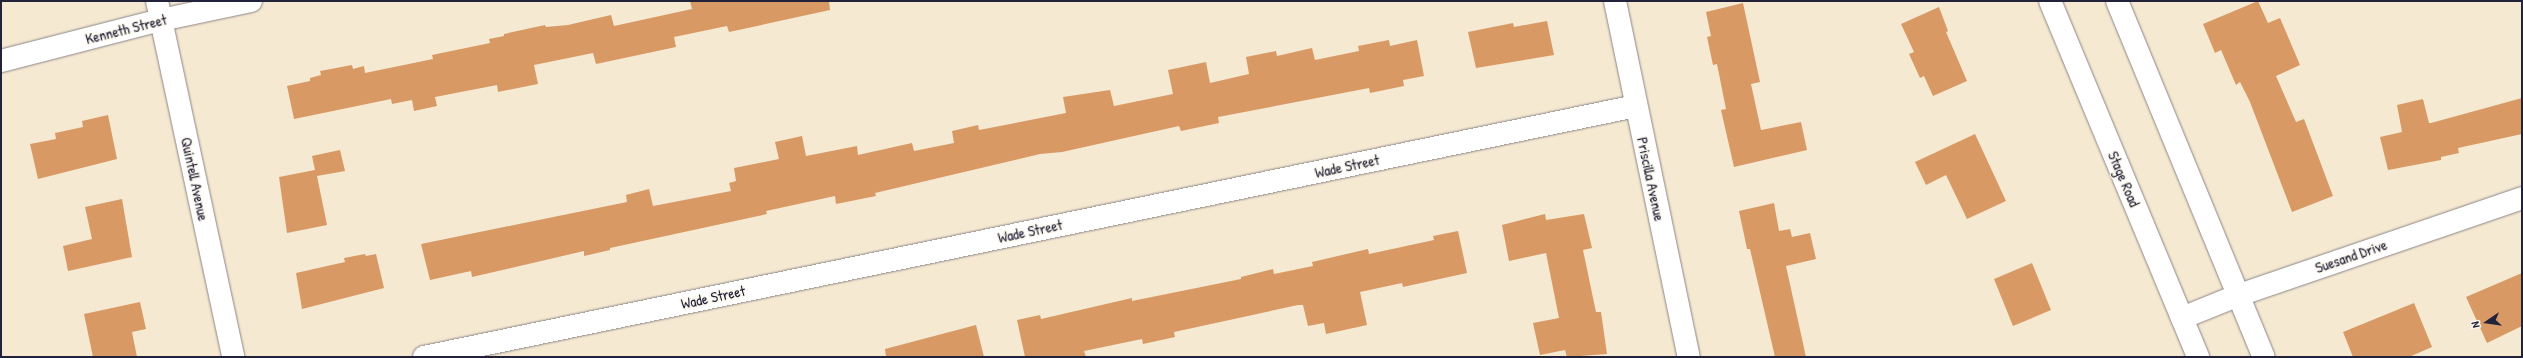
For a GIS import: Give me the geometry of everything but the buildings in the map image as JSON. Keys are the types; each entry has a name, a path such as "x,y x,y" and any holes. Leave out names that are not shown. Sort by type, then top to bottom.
{"street":[{"name":"Kenneth Street","path":"1,61 159,10 251,1"},
{"name":"Priscilla Avenue","path":"1615,1 1689,357"},
{"name":"Stage Road","path":"2050,1 2198,357"},
{"path":"2117,1 2264,357"},
{"name":"Quintell Avenue","path":"159,10 232,357"},
{"name":"Wade Street","path":"424,357 1636,106"},
{"name":"Suesand Drive","path":"2182,318 2239,294 2522,198"}]}
